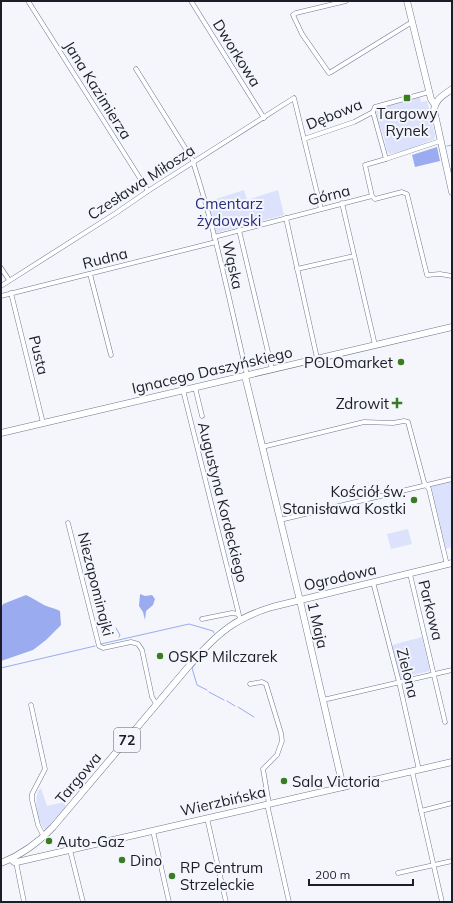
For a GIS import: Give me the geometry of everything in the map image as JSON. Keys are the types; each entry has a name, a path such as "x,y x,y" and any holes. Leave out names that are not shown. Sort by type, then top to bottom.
{"street":[{"name":"Jana Kazimierza","path":"28,1 148,191"},
{"name":"Dworkowa","path":"191,1 264,118"},
{"path":"346,1 293,15 302,34 329,73 412,22"},
{"path":"407,1 429,92 435,105 435,117 452,192"},
{"name":"Wąska","path":"136,69 194,162 216,242 246,375"},
{"path":"435,105 441,97 452,89"},
{"path":"429,92 375,107 373,112 386,159 440,141"},
{"name":"Czesława Miłosza","path":"1,286 294,98 304,139"},
{"name":"Dębowa","path":"304,139 354,122 373,112"},
{"path":"304,139 321,209"},
{"name":"Górna","path":"239,230 372,196 365,165 386,159"},
{"path":"372,196 375,199 405,192 408,195 427,275 440,274 452,276"},
{"path":"342,203 375,345"},
{"path":"286,218 317,358"},
{"path":"214,237 239,230 272,369"},
{"name":"Rudna","path":"1,296 216,242"},
{"path":"297,269 354,256"},
{"path":"1,268 9,280"},
{"path":"90,274 110,355"},
{"name":"Pusta","path":"11,293 43,423"},
{"name":"Ignacego Daszyńskiego","path":"1,433 452,327"},
{"name":"1 Maja","path":"246,375 343,787"},
{"path":"195,387 202,416"},
{"name":"Augustyna Kordeckiego","path":"183,390 239,616"},
{"path":"262,446 364,422 408,422 424,482 429,489 449,564"},
{"path":"280,520 452,479"},
{"name":"Niezapominajki","path":"68,523 98,644 103,648 131,642 138,644 142,650 152,697 157,705"},
{"name":"Ogrodowa","path":"202,619 232,613 239,616 449,564"},
{"name":"Parkowa","path":"410,574 445,722"},
{"name":"Zielona","path":"373,582 399,682 416,770 421,810 442,902"},
{"name":"Targowa","path":"13,861 44,837 208,644 239,616"},
{"path":"322,700 452,670"},
{"path":"250,684 262,682 266,684 281,733 282,741 277,755 263,769 268,804 289,902"},
{"path":"31,705 45,769 32,794 32,800 38,825 44,837"},
{"name":"Wierzbińska","path":"1,863 70,850 452,762"},
{"path":"421,810 452,803"},
{"path":"207,818 226,902"},
{"path":"153,831 170,902"},
{"path":"70,850 83,902"},
{"path":"13,861 24,902"},
{"path":"398,873 452,861"}],"green space":[{"path":"420,97 421,102 427,101 435,135 434,139 407,150 390,154 387,151 376,111 379,108"},
{"name":"Cmentarz żydowski","path":"244,190 247,200 278,190 284,215 216,233 207,202"},
{"path":"452,481 452,547 446,549 431,486"},
{"path":"408,529 412,544 391,549 387,534"},
{"path":"422,637 430,671 400,678 392,645"},
{"path":"41,788 47,806 64,802 66,807 45,830 38,816 36,806 38,791"}],"water":[{"path":"437,147 440,161 415,167 412,155"},
{"path":"140,594 145,596 152,595 155,599 153,605 146,611 145,620 143,612 139,606"},
{"path":"26,595 44,605 60,611 61,625 33,650 1,661 1,609 3,604"}],"waterway":[{"path":"447,146 452,145"},
{"path":"101,644 189,624 213,631 214,633"},
{"path":"116,628 120,635 119,637"},
{"path":"207,690 197,685 192,668 212,645"},
{"path":"1,668 95,646"},
{"path":"209,692 224,700"},
{"path":"227,701 235,706"},
{"path":"238,707 254,717"}],"place":[{"name":"Targowy Rynek","path":"407,98"},
{"name":"POLOmarket","path":"401,362"},
{"name":"Zdrowit","path":"397,403"},
{"name":"Kościół św. Stanisława Kostki","path":"414,500"},
{"name":"OSKP Milczarek","path":"160,656"},
{"name":"Sala Victoria","path":"284,781"},
{"name":"Auto-Gaz","path":"49,841"},
{"name":"Dino","path":"122,860"},
{"name":"RP Centrum Strzeleckie","path":"172,876"}]}
